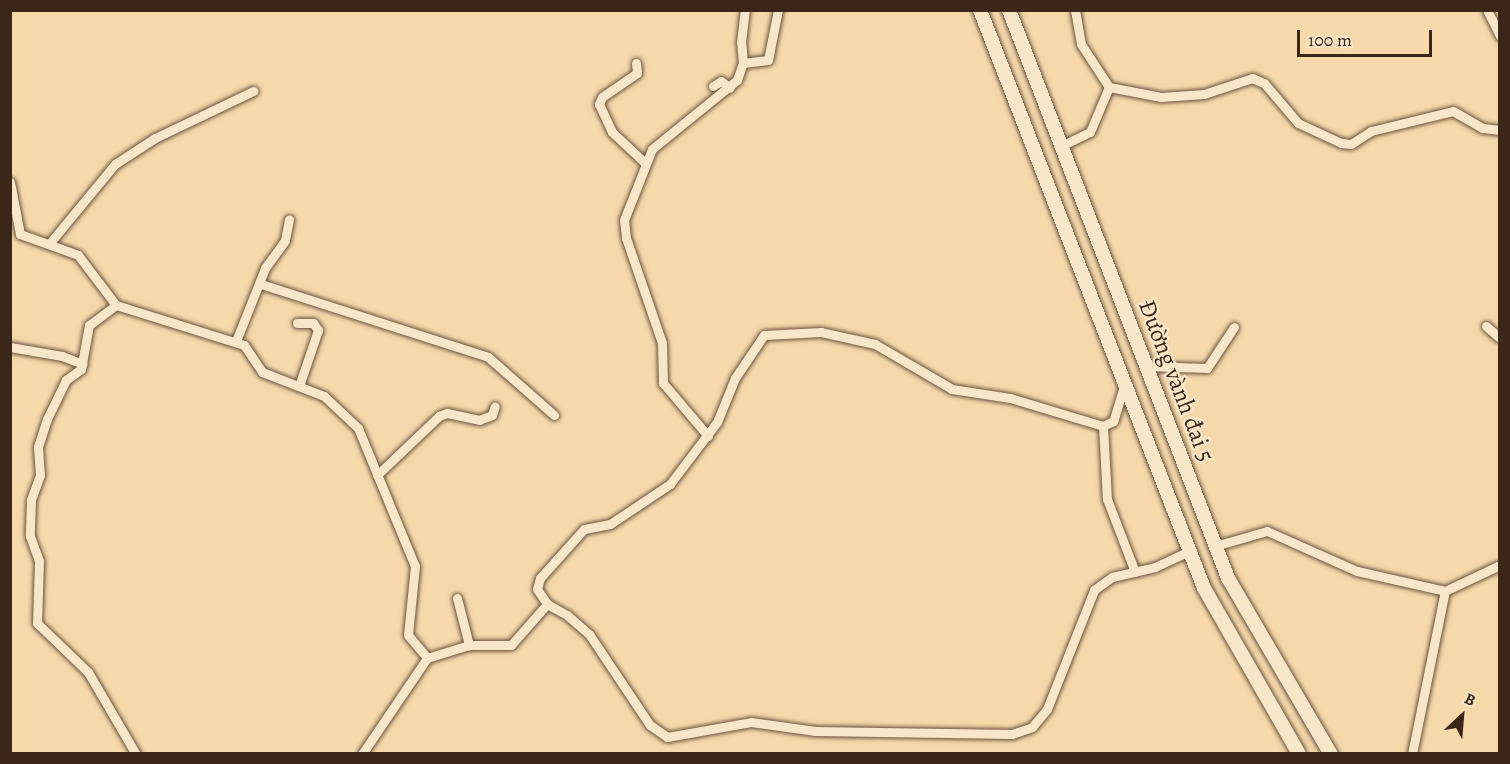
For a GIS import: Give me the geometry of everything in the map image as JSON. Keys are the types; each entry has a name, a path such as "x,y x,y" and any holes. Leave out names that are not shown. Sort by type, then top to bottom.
{"main road":[{"name":"Đường vành đai 5","path":"980,10 1204,588 1299,753"},
{"name":"Đường vành đai 5","path":"1009,10 1233,588 1330,753"}],"street":[{"path":"708,436 663,382 662,344 626,238 625,212 645,163 658,143 730,88 744,63 741,42 745,10"},
{"path":"744,63 768,60 778,10"},
{"path":"1075,10 1082,44 1109,87 1161,97 1204,94 1252,78 1264,83 1298,123 1341,143 1351,144 1371,131 1453,111 1483,128 1500,130"},
{"path":"1487,10 1500,36"},
{"path":"636,63 637,73 602,97 599,104 612,132 645,163"},
{"path":"712,86 721,81 730,88"},
{"path":"1061,146 1090,132 1109,87"},
{"path":"49,244 115,164 155,138 253,91"},
{"path":"10,182 16,194 20,234 78,255 116,305 236,341 249,351 262,372 324,396 358,428 415,566 408,635 427,658"},
{"path":"236,341 261,284 265,268 285,240 289,219"},
{"path":"261,284 488,357 554,415"},
{"path":"116,305 89,325 83,364 63,385 38,447 40,475 31,500 30,536 39,561 36,618 42,628 88,672 136,753"},
{"path":"297,323 313,322 318,330 299,386"},
{"path":"1486,326 1500,338"},
{"path":"1146,366 1207,368 1234,327"},
{"path":"1125,383 1113,421 1103,426 1010,398 952,389 886,349 813,332 760,338 735,378 708,436 663,490 610,524 584,529 537,583 547,604 589,634 650,725 667,737 751,722 815,730 1012,734 1032,728 1047,709 1094,590 1112,577 1135,572 1190,551"},
{"path":"10,347 62,356 83,364"},
{"path":"377,475 439,416 447,413 479,420 492,415 495,406"},
{"path":"1103,426 1107,499 1135,572"},
{"path":"1215,546 1267,531 1357,571 1445,591 1500,565"},
{"path":"1412,753 1445,591"},
{"path":"457,598 469,645"},
{"path":"362,753 427,658 469,645 511,645 547,604"}]}
